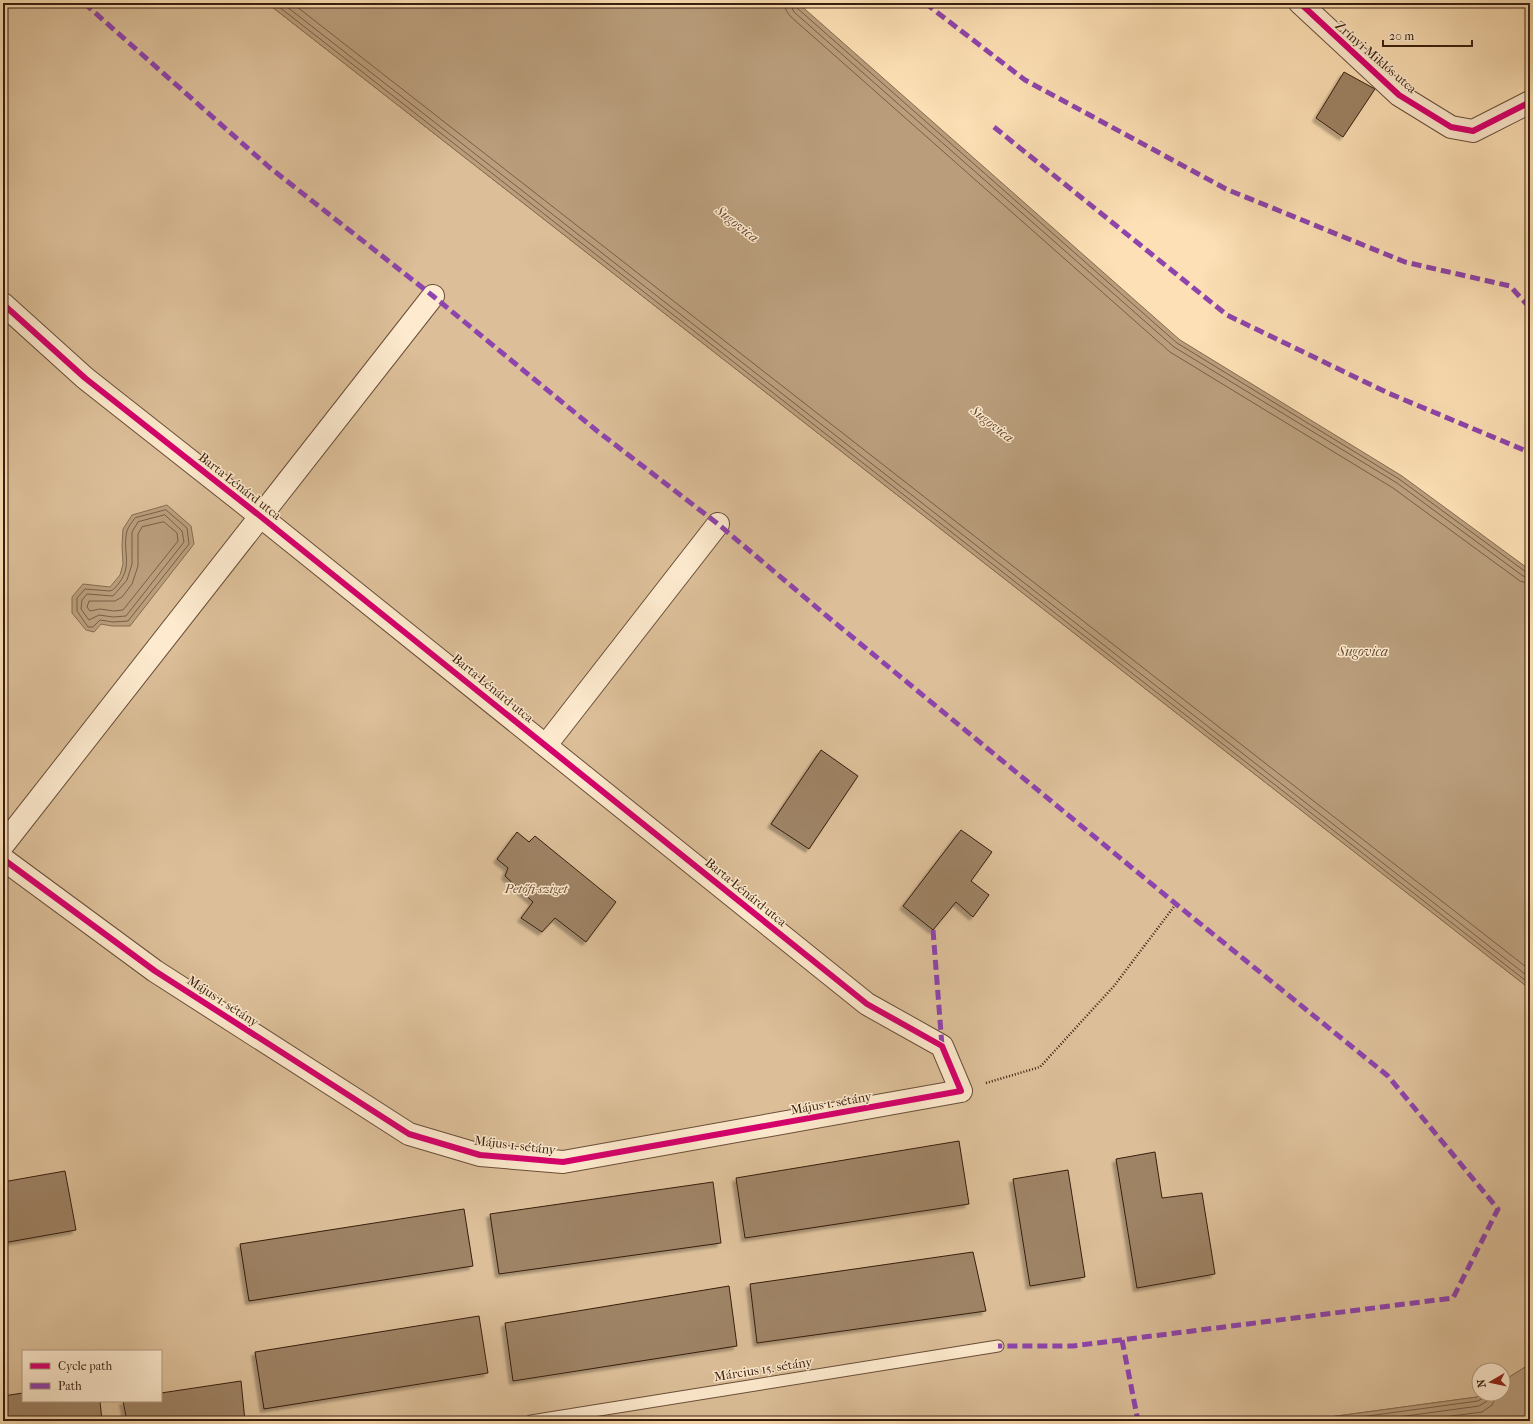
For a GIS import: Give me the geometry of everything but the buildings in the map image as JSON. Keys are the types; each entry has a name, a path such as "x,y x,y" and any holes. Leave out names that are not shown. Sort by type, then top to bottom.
{"street":[{"name":"Zrínyi Miklós utca","path":"1300,3 1399,95 1452,127 1473,131 1530,102"},
{"path":"3,845 433,296"},
{"name":"Barta Lénárd utca","path":"3,304 85,378 546,744 867,1004 942,1046 961,1091"},
{"path":"546,744 718,524"},
{"name":"Május 1. sétány","path":"3,859 155,972 409,1134 480,1155 563,1162 961,1091"}],"lane":[{"name":"Március 15. sétány","path":"531,1421 998,1346"}],"path":[{"path":"961,1091 1040,1067 1114,986 1176,904"}],"green space":[{"name":"Petőfi-sziget","path":"3,3 267,3 1530,989 1530,1364 1511,1376 1511,1362 1471,1362 1471,1398 1300,1421 3,1421"}],"water":[{"name":"Sugovica","path":"267,3 798,3 1180,340 1402,476 1530,570 1530,989"},
{"path":"167,505 191,526 194,544 130,626 112,626 101,624 94,632 86,630 72,613 72,597 83,584 110,587 120,575 123,564 123,529 132,515"},
{"path":"1530,1364 1530,1421 1300,1421 1471,1398 1471,1402 1511,1402 1511,1376"}],"marked path":[{"path":"84,3 269,167 433,296 596,430 718,524 828,617 1176,904 1388,1076 1498,1209 1453,1298 1073,1346 998,1346"},
{"path":"925,3 1025,80 1226,189 1405,262 1510,286 1530,308"},
{"path":"994,127 1227,315 1388,393 1524,450 1530,455"},
{"path":"933,930 942,1046"},
{"path":"1122,1340 1138,1421"}],"cycle path":[{"path":"1300,3 1399,95 1451,127 1473,131 1530,102"},
{"path":"3,304 85,378 260,516 867,1004 942,1046 961,1091 563,1162 480,1155 409,1134 155,971 3,859"}]}
